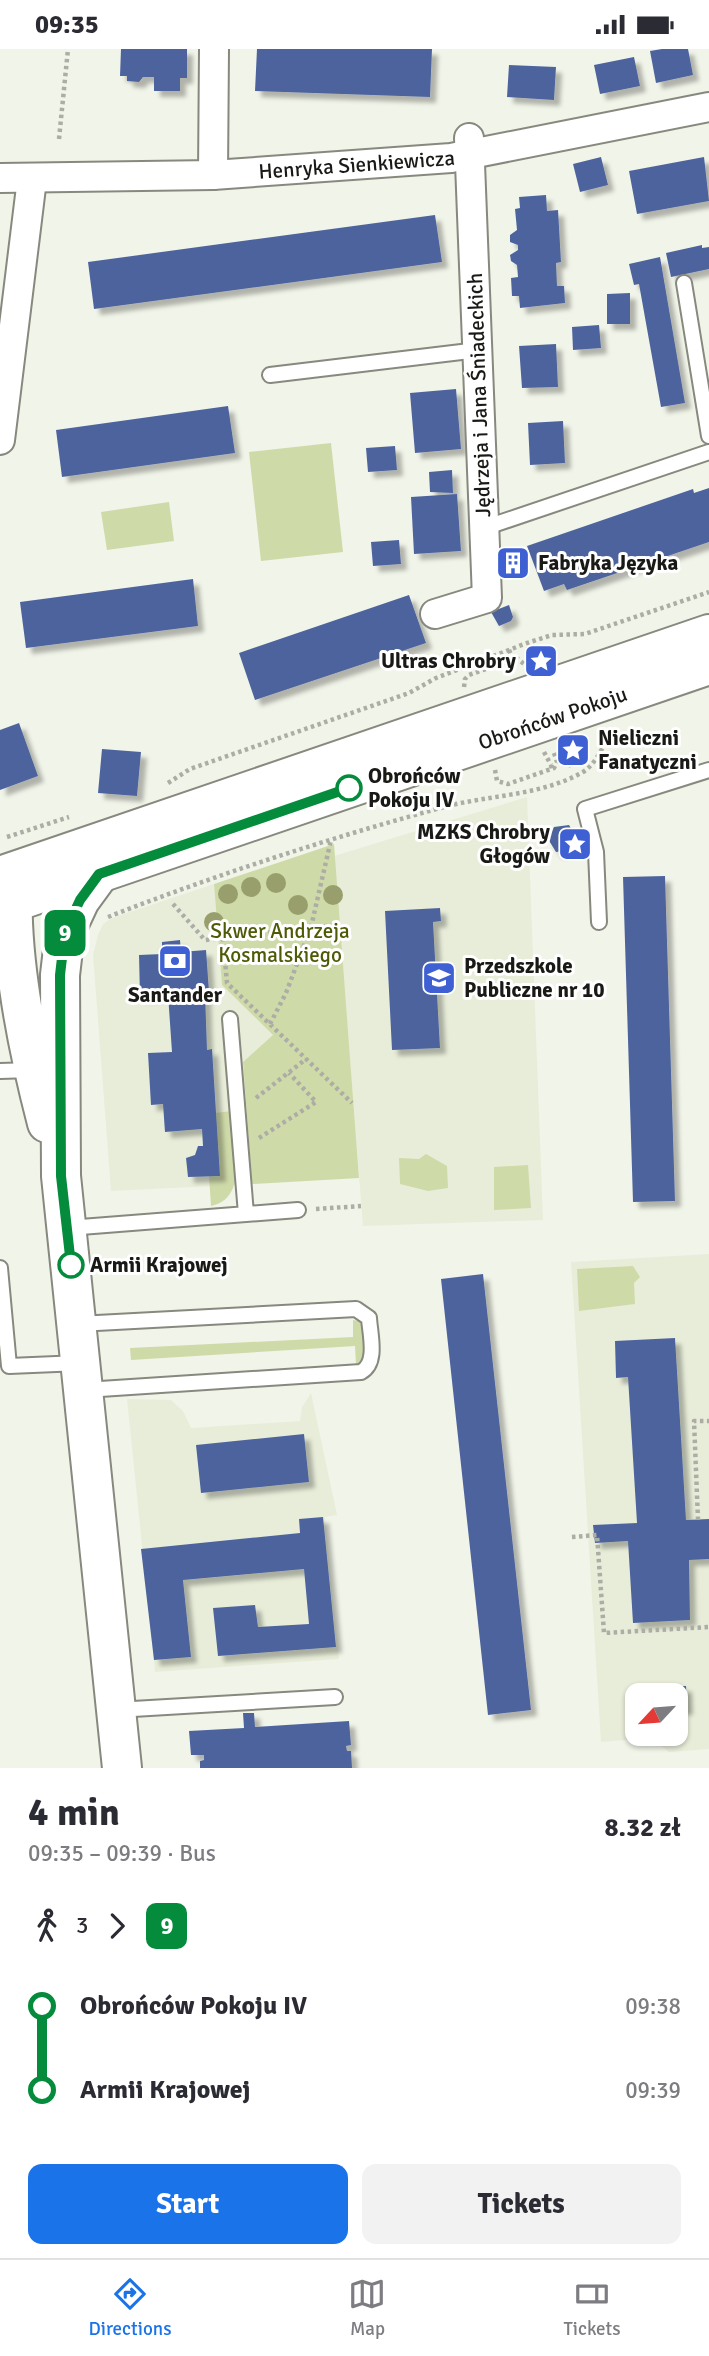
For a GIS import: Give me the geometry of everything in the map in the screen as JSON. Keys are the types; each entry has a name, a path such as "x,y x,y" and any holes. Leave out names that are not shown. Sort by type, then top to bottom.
{"main road":[{"name":"Obrońców Pokoju","path":"10,882 709,634"},
{"name":"Obrońców Pokoju","path":"10,882 99,874 709,665"},
{"path":"99,874 80,900 65,932 60,975 61,1176 122,1768"},
{"path":"10,882 60,975"},
{"path":"10,882 10,976 17,1071 61,1176"}],"street":[{"path":"213,175 214,49"},
{"name":"Henryka Sienkiewicza","path":"0,178 213,175 469,146 709,107"},
{"name":"Jędrzeja i Jana Śniadeckich","path":"435,614 487,598 469,146"},
{"path":"0,440 32,179"}],"lane":[{"path":"684,283 709,436"},
{"path":"270,375 478,351"},
{"path":"484,528 709,452"},
{"path":"599,922 596,852 585,809 709,770"},
{"path":"230,1019 246,1214"},
{"path":"67,1228 298,1210"},
{"path":"0,1268 9,1366 82,1376 361,1372 368,1368 371,1361 369,1318 356,1309 78,1324"},
{"path":"116,1710 335,1697"}],"path":[{"path":"59,139 68,49"},
{"path":"159,789 190,769 409,693 436,678 509,650 552,635 584,634 709,592"},
{"path":"509,650 514,664"},
{"path":"106,918 190,885 331,839 446,807 502,798 574,776 592,765 612,734 620,727"},
{"path":"561,740 571,767"},
{"path":"499,765 494,774 496,781 503,785 555,768 557,762 551,743"},
{"path":"536,752 545,753 556,781"},
{"path":"10,882 58,819 75,817"},
{"path":"270,1024 286,993 311,927 331,839"},
{"path":"173,904 205,940 335,925"},
{"path":"223,938 227,983 352,1103"},
{"path":"237,1110 306,1059"},
{"path":"241,1149 316,1103 289,1073"},
{"path":"298,1210 361,1206"},
{"path":"698,1520 694,1421 709,1421"},
{"path":"572,1537 597,1535 604,1633 709,1627"}],"shaded area":[{"name":"Przedszkole Publiczne nr 10","path":"527,797 543,1220 363,1226 334,856"},
{"path":"214,884 222,985 273,1035 243,1062 252,1184 111,1191 93,955 98,935 103,924 112,918"},
{"path":"709,1254 709,1749 669,1752 663,1747 688,1747 688,1683 625,1683 625,1740 601,1742 571,1262"},
{"path":"311,1393 337,1515 325,1517 339,1659 155,1672 127,1399 171,1400 183,1411 191,1428 300,1421 302,1407"}],"green space":[{"path":"331,443 343,552 261,561 249,452"},
{"path":"169,502 174,541 107,550 101,512"},
{"name":"Skwer Andrzeja Kosmalskiego","path":"334,844 359,1178 252,1184 243,1062 273,1035 222,985 214,884"},
{"path":"232,1111 237,1152 235,1180 231,1192 223,1201 211,1206 209,1176 215,1113"},
{"path":"426,1154 447,1166 448,1188 428,1191 400,1184 399,1158 419,1159"},
{"path":"528,1165 531,1208 494,1210 494,1167"},
{"path":"633,1266 640,1277 634,1283 635,1304 579,1311 577,1269"},
{"path":"353,1320 359,1321 364,1328 365,1356 356,1365 355,1346 131,1360 130,1348 353,1337"}],"building":[{"path":"121,49 187,49 187,78 180,78 180,91 154,91 154,77 143,77 139,82 127,81 127,76 120,76"},
{"path":"257,49 432,49 430,97 255,91"},
{"path":"688,49 693,75 656,83 650,51"},
{"path":"634,57 640,86 600,94 594,65"},
{"path":"509,65 556,67 554,100 507,97"},
{"path":"601,157 608,185 580,192 573,164"},
{"path":"704,157 709,201 637,214 629,171"},
{"path":"546,195 547,211 558,210 561,262 556,263 557,286 564,286 565,303 520,308 519,296 512,296 511,278 518,277 517,265 511,261 510,255 518,250 518,245 510,242 510,235 517,230 515,209 520,208 519,197"},
{"path":"435,215 442,262 94,309 88,262"},
{"path":"702,245 702,248 709,247 709,269 671,277 666,253"},
{"path":"660,257 685,403 661,407 639,284 634,285 629,264"},
{"path":"630,293 630,324 607,324 607,294"},
{"path":"599,325 601,348 573,350 572,327"},
{"path":"556,344 558,387 522,388 519,346"},
{"path":"456,389 461,449 415,453 410,393"},
{"path":"228,406 235,453 62,477 56,430"},
{"path":"563,421 565,463 530,465 528,423"},
{"path":"395,446 397,470 368,472 366,448"},
{"path":"452,470 453,493 430,492 429,472"},
{"path":"709,488 709,542 567,590 564,584 544,591 527,546 693,489 694,493"},
{"path":"457,494 461,551 414,554 411,497"},
{"path":"399,540 401,564 373,566 371,542"},
{"name":"Fabryka Języka","path":"516,554 520,568 510,571 505,557"},
{"path":"193,579 198,626 26,648 20,602"},
{"path":"409,595 426,643 255,700 239,653"},
{"path":"509,605 513,617 511,621 499,626 491,612"},
{"path":"19,723 38,776 0,790 0,730"},
{"path":"102,749 141,752 137,796 98,793"},
{"path":"569,825 576,837 574,844 570,850 556,852 548,839 554,827"},
{"path":"665,876 675,1201 633,1202 623,877"},
{"path":"440,908 441,921 433,922 440,1048 392,1050 385,911"},
{"path":"180,940 181,952 206,950 209,992 205,993 207,1050 212,1049 220,1176 188,1177 186,1158 195,1155 198,1146 203,1146 202,1129 165,1132 163,1104 151,1105 148,1053 172,1052 168,994 140,997 139,955 162,954 162,942"},
{"path":"483,1274 531,1710 488,1715 441,1279"},
{"path":"675,1338 686,1520 709,1519 709,1559 689,1560 690,1620 633,1623 628,1541 595,1543 593,1525 637,1523 628,1377 616,1378 615,1341"},
{"path":"304,1434 309,1482 201,1493 196,1445"},
{"path":"323,1517 336,1647 218,1656 213,1608 255,1605 258,1627 309,1624 304,1569 183,1580 191,1657 154,1660 141,1549 300,1533 299,1519"},
{"path":"243,1713 254,1713 255,1727 349,1721 351,1745 346,1746 347,1751 351,1751 352,1768 200,1768 204,1755 191,1755 189,1731 244,1728"}],"bus line":[{"name":"9","path":"71,1265 61,1176 60,975 65,932 80,900 99,874 349,788"}],"place":[{"name":"Fabryka Języka","path":"513,563"},
{"name":"Ultras Chrobry","path":"541,661"},
{"name":"Nieliczni Fanatyczni","path":"573,750"},
{"name":"Obrońców Pokoju IV","path":"349,788"},
{"name":"MZKS Chrobry Głogów","path":"575,844"},
{"name":"Santander","path":"175,961"},
{"name":"Przedszkole Publiczne nr 10","path":"439,978"},
{"name":"Armii Krajowej","path":"71,1265"}]}
